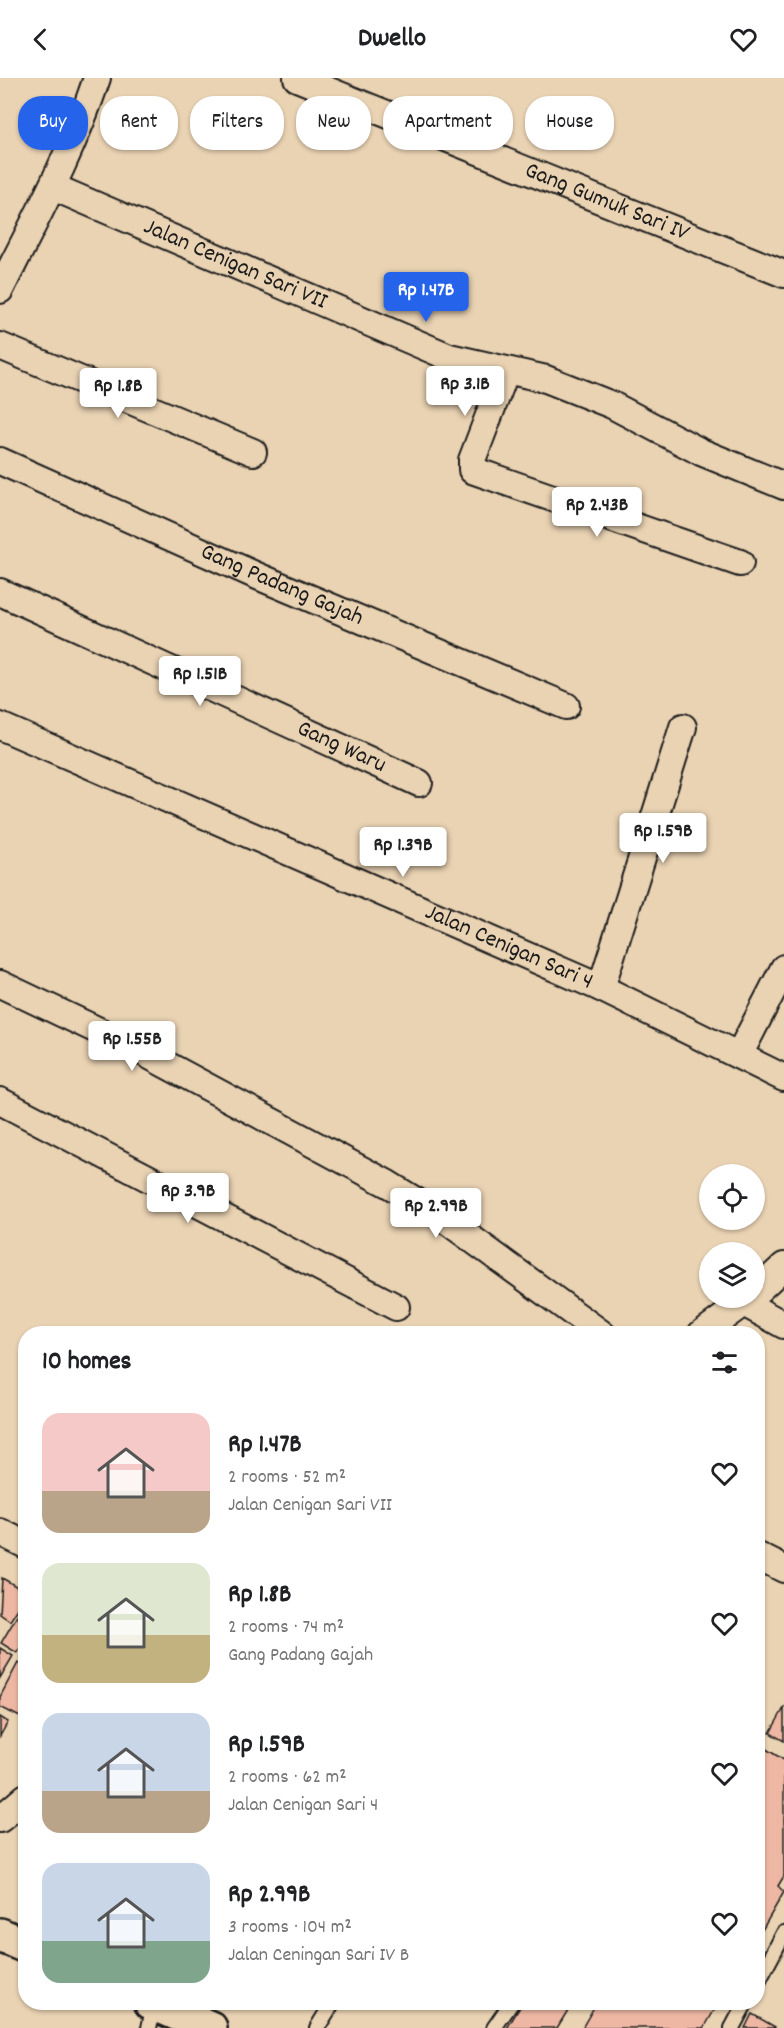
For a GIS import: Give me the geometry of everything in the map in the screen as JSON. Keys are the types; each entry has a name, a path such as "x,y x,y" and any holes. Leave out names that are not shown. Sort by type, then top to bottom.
{"main road":[{"path":"0,1935 18,1943"},
{"path":"151,2012 202,2017"}],"street":[{"path":"0,290 53,187 83,120 97,78"},
{"name":"Gang Gumuk Sari IV","path":"297,78 784,273"},
{"name":"Jalan Cenigan Sari VII","path":"53,187 449,357 546,379 612,405 701,452 784,486"},
{"path":"0,346 253,452"},
{"path":"506,371 472,460 472,470 740,563"},
{"name":"Gang Padang Gajah","path":"0,461 255,575 566,706"},
{"name":"Gang Waru","path":"0,592 419,783"},
{"name":"Jalan Cenigan Sari 4","path":"0,726 601,988 784,1077"},
{"path":"601,988 683,727"},
{"path":"739,1055 783,974"},
{"path":"0,984 136,1049 388,1184 439,1215 592,1326"},
{"path":"0,1101 396,1307"},
{"path":"765,1284 784,1266"},
{"path":"712,1326 736,1308"},
{"path":"763,1308 784,1325"},
{"path":"0,1532 18,1541"},
{"path":"765,1560 784,1569"},
{"path":"0,1819 18,1804"}],"lane":[{"path":"765,1969 784,1933"},
{"path":"317,2028 328,2010"},
{"path":"494,2028 506,2010"},
{"path":"732,2028 742,2010"}],"building":[{"path":"2,1578 18,1587 18,1608 10,1621 0,1614"},
{"path":"18,1614 18,1651 17,1653 1,1643"},
{"path":"0,1648 13,1656 0,1678"},
{"path":"18,1663 18,1716 0,1707 0,1697"},
{"path":"784,1708 784,1741 770,1733"},
{"path":"0,1717 8,1722 0,1736"},
{"path":"765,1748 784,1760 784,1876 778,1886 784,1892 765,1925"},
{"path":"518,2010 568,2010 557,2028 507,2028"},
{"path":"592,2010 714,2010 704,2028 582,2028"},
{"path":"752,2014 775,2027 745,2028"}]}
